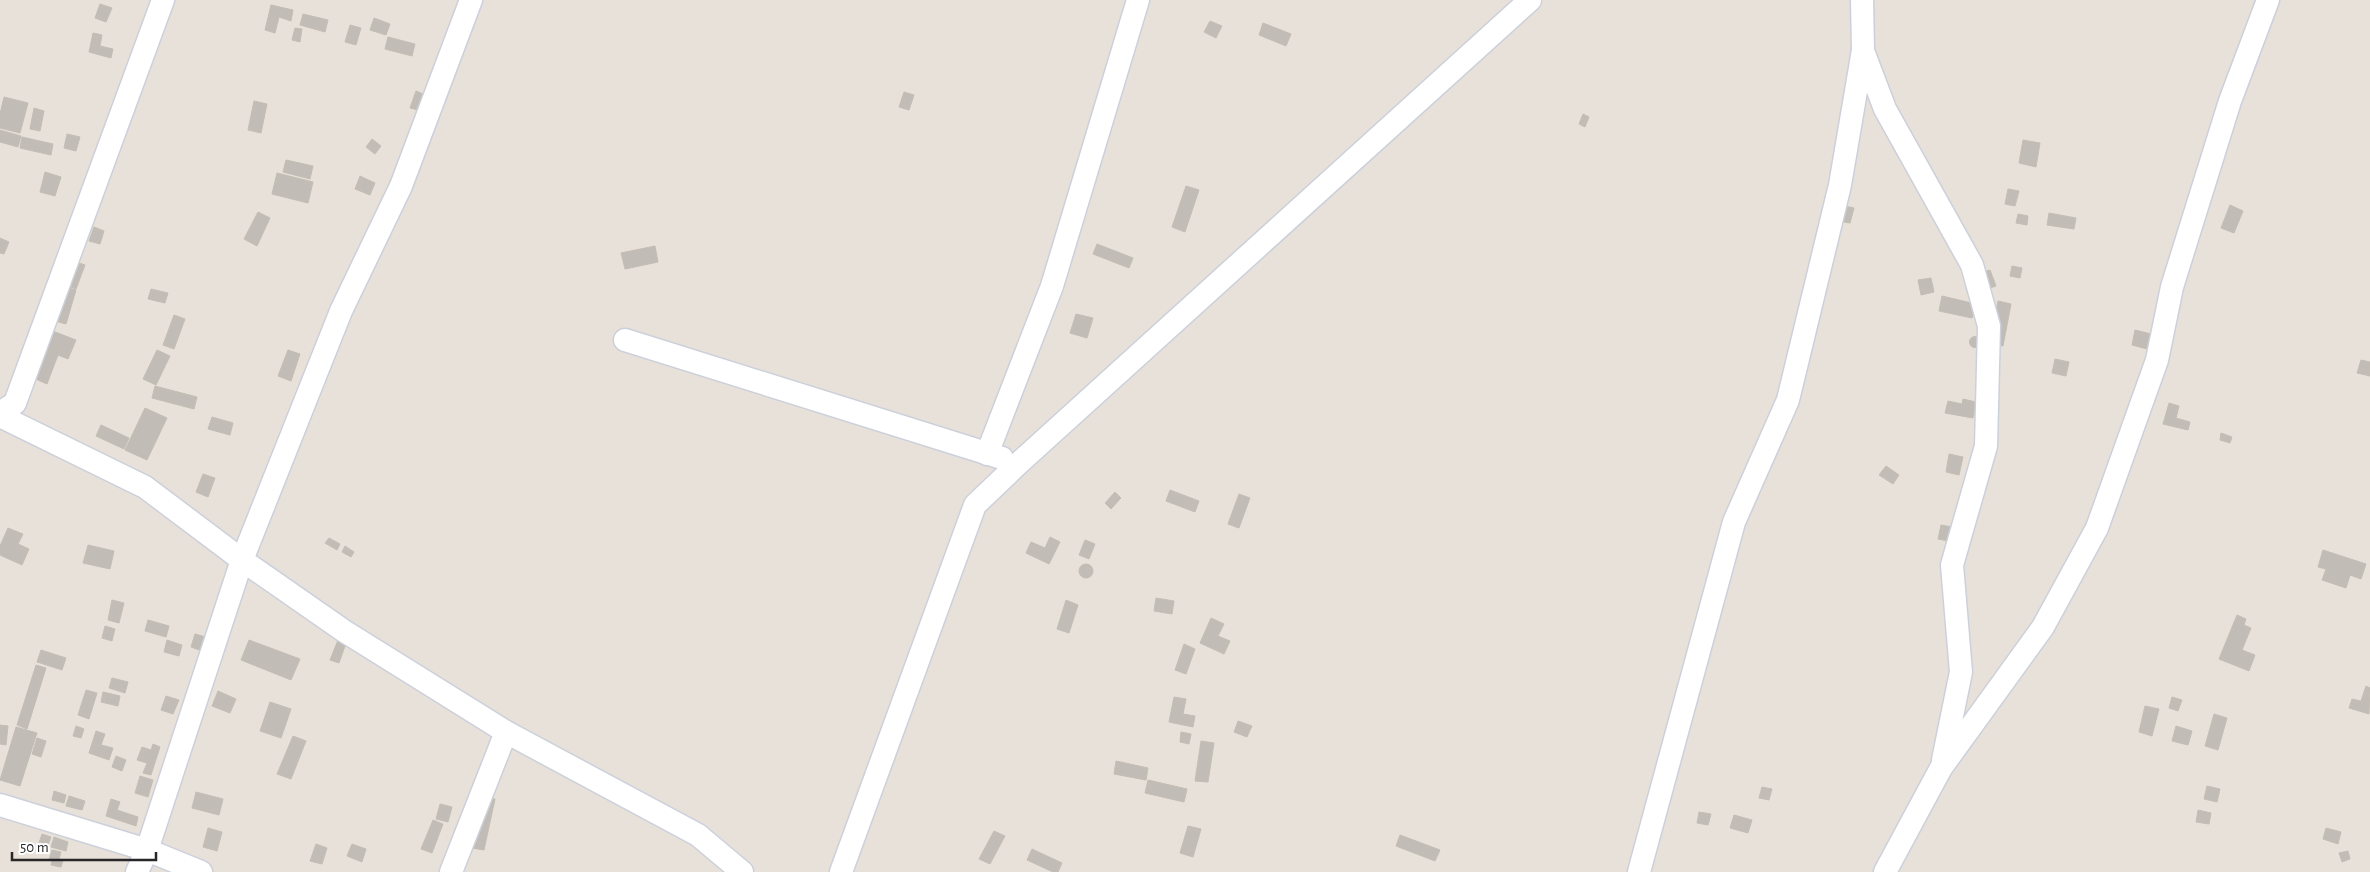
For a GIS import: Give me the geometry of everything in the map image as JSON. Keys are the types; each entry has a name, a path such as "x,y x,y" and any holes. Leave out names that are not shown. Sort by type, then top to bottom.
{"street":[{"path":"163,0 15,403 0,414 145,487 242,560 344,631 506,732 698,836 742,872"},
{"path":"137,872 147,850 242,560 341,311 401,186 471,0"},
{"path":"987,454 1052,286 1138,0"},
{"path":"841,872 975,505 1020,462 1530,0"},
{"path":"1639,872 1734,522 1788,400 1840,185 1863,50 1862,0"},
{"path":"1885,872 1941,768 2043,627 2097,528 2158,360 2172,287 2230,101 2268,0"},
{"path":"1863,50 1885,109 1972,265 1989,326 1986,446 1952,566 1961,672 1941,768"},
{"path":"625,340 987,454 1020,462"},
{"path":"451,872 506,732"},
{"path":"0,805 147,850 201,872"}],"building":[{"path":"100,4 112,8 106,22 95,18"},
{"path":"271,5 293,10 291,21 279,17 275,33 265,30"},
{"path":"303,14 328,20 325,32 300,25"},
{"path":"374,18 390,24 386,35 370,30"},
{"path":"1210,21 1222,26 1216,38 1204,32"},
{"path":"1263,23 1291,34 1286,46 1259,35"},
{"path":"350,25 361,28 356,45 345,42"},
{"path":"295,28 302,29 300,42 292,40"},
{"path":"93,33 102,35 100,46 113,49 111,58 89,52"},
{"path":"388,37 415,44 412,56 385,49"},
{"path":"416,91 423,94 418,110 410,108"},
{"path":"904,92 914,95 909,110 899,107"},
{"path":"4,97 28,103 20,133 0,128 0,114"},
{"path":"254,101 267,104 261,133 248,130"},
{"path":"34,108 44,111 40,131 30,129"},
{"path":"1583,114 1589,117 1585,127 1579,124"},
{"path":"0,130 21,136 18,147 0,142"},
{"path":"67,134 80,137 76,151 64,148"},
{"path":"22,137 53,144 51,155 20,148"},
{"path":"372,139 381,146 375,154 366,147"},
{"path":"2023,140 2040,143 2036,167 2019,163"},
{"path":"286,160 313,166 310,179 283,172"},
{"path":"45,172 61,177 55,196 40,192"},
{"path":"277,173 313,182 308,203 272,194"},
{"path":"360,176 375,183 370,195 355,189"},
{"path":"1186,186 1199,190 1185,232 1172,227"},
{"path":"2008,189 2019,191 2015,206 2005,204"},
{"path":"1840,205 1854,208 1850,223 1837,221"},
{"path":"2230,205 2243,211 2234,233 2221,228"},
{"path":"258,212 270,218 257,246 244,239"},
{"path":"2049,213 2076,218 2074,229 2047,225"},
{"path":"2018,214 2028,216 2027,225 2016,223"},
{"path":"94,227 104,231 100,244 89,241"},
{"path":"0,238 9,242 4,254 0,253"},
{"path":"1097,244 1133,258 1129,268 1093,254"},
{"path":"655,246 658,262 625,269 621,253"},
{"path":"73,261 85,265 76,289 65,285"},
{"path":"2012,266 2022,268 2020,278 2010,276"},
{"path":"1990,270 1996,286 1987,289 1981,273"},
{"path":"1931,278 1934,292 1921,295 1918,280"},
{"path":"61,286 76,290 66,324 52,320"},
{"path":"151,289 168,293 165,303 148,299"},
{"path":"1942,296 1976,304 1972,318 1939,311"},
{"path":"1998,301 2011,304 2003,346 1990,343"},
{"path":"1076,314 1093,318 1087,338 1070,333"},
{"path":"174,315 185,319 174,349 163,345"},
{"path":"50,330 76,340 68,359 58,355 47,384 31,377"},
{"path":"2135,330 2151,334 2147,349 2132,345"},
{"path":"1975,336 1981,342 1975,348 1969,342"},
{"path":"157,350 170,356 156,385 143,379"},
{"path":"288,350 300,354 291,381 278,376"},
{"path":"2055,359 2069,362 2066,376 2052,373"},
{"path":"2361,360 2370,362 2370,376 2357,373"},
{"path":"155,386 197,397 194,409 152,398"},
{"path":"1963,399 1976,402 1973,418 1945,413 1948,401 1962,404"},
{"path":"2169,403 2179,406 2176,418 2190,422 2188,430 2163,424"},
{"path":"145,408 167,418 147,460 125,450"},
{"path":"212,417 233,423 230,435 208,429"},
{"path":"101,425 129,438 124,449 96,436"},
{"path":"2221,433 2232,437 2230,443 2220,440"},
{"path":"1949,454 1963,457 1959,475 1946,472"},
{"path":"1886,466 1899,475 1893,484 1879,475"},
{"path":"203,474 215,478 208,497 196,492"},
{"path":"1170,490 1199,501 1195,512 1166,501"},
{"path":"1115,492 1121,498 1111,509 1105,503"},
{"path":"1239,494 1250,498 1239,528 1228,524"},
{"path":"1941,525 1952,527 1949,541 1938,539"},
{"path":"8,528 23,534 18,544 29,549 22,565 0,555 0,546"},
{"path":"1050,537 1060,542 1049,564 1026,553 1031,542 1045,548"},
{"path":"329,538 340,544 337,550 325,543"},
{"path":"1085,540 1095,544 1089,559 1079,555"},
{"path":"88,545 114,551 110,569 83,563"},
{"path":"345,546 354,552 351,557 342,552"},
{"path":"2323,550 2366,564 2361,579 2350,575 2346,588 2322,580 2326,569 2318,567"},
{"path":"1086,564 1091,566 1093,571 1091,576 1086,578 1081,576 1079,571 1081,566"},
{"path":"1156,598 1174,601 1172,614 1154,611"},
{"path":"112,600 124,603 119,623 108,620"},
{"path":"1066,600 1078,605 1069,633 1057,629"},
{"path":"2237,615 2246,619 2244,625 2251,628 2242,650 2255,655 2249,671 2219,659"},
{"path":"1211,618 1224,624 1218,636 1230,641 1224,654 1200,643"},
{"path":"148,620 169,626 166,637 145,631"},
{"path":"105,626 115,629 112,641 102,638"},
{"path":"195,634 206,637 202,651 191,647"},
{"path":"167,640 182,645 179,656 164,652"},
{"path":"249,640 300,659 291,680 241,660"},
{"path":"338,640 346,643 339,663 330,660"},
{"path":"1184,644 1195,649 1186,674 1175,670"},
{"path":"41,650 66,658 62,670 37,662"},
{"path":"36,665 46,668 27,729 17,725"},
{"path":"112,678 128,682 125,693 109,688"},
{"path":"2366,686 2370,688 2369,714 2349,708 2352,699 2361,701"},
{"path":"86,690 97,693 89,719 78,715"},
{"path":"218,691 236,699 230,713 212,706"},
{"path":"103,692 120,696 118,706 101,702"},
{"path":"166,696 179,700 173,714 161,710"},
{"path":"1174,697 1186,699 1183,714 1195,716 1193,727 1169,722"},
{"path":"2172,697 2182,700 2178,711 2169,708"},
{"path":"270,702 291,709 281,738 260,731"},
{"path":"2145,706 2159,709 2152,736 2139,732"},
{"path":"2214,714 2227,718 2218,750 2205,746"},
{"path":"1238,721 1252,726 1247,737 1234,732"},
{"path":"0,725 8,726 6,745 0,744"},
{"path":"76,726 84,729 81,738 73,736"},
{"path":"2176,726 2192,731 2188,745 2172,741"},
{"path":"16,727 37,733 20,786 0,780"},
{"path":"96,731 105,734 101,745 113,748 109,760 89,753"},
{"path":"1181,732 1191,734 1189,744 1180,742"},
{"path":"293,736 306,741 291,779 277,774"},
{"path":"37,738 46,741 41,757 32,754"},
{"path":"1201,741 1214,743 1208,782 1195,781"},
{"path":"153,744 160,747 151,775 143,773 147,763 137,760 142,747 151,750"},
{"path":"116,756 126,760 122,771 112,767"},
{"path":"1116,761 1148,768 1146,780 1114,774"},
{"path":"140,776 153,780 148,797 135,793"},
{"path":"1148,780 1187,789 1184,802 1145,793"},
{"path":"2207,786 2220,789 2217,802 2204,799"},
{"path":"1762,787 1772,789 1769,800 1759,798"},
{"path":"54,791 66,795 64,803 52,800"},
{"path":"196,792 223,799 219,815 192,808"},
{"path":"69,796 85,801 82,810 66,806"},
{"path":"483,797 495,799 484,850 472,848"},
{"path":"111,799 120,802 117,810 138,817 136,826 106,816"},
{"path":"440,804 452,807 448,822 436,819"},
{"path":"2198,810 2211,813 2209,824 2196,822"},
{"path":"1699,812 1711,814 1708,825 1697,823"},
{"path":"1734,815 1752,820 1748,833 1730,828"},
{"path":"433,820 443,824 432,853 421,849"},
{"path":"1188,826 1201,829 1193,857 1180,853"},
{"path":"208,828 222,832 217,851 203,847"},
{"path":"2326,828 2341,832 2338,844 2323,839"},
{"path":"994,831 1005,836 990,864 979,859"},
{"path":"42,834 51,837 48,845 39,843"},
{"path":"1400,835 1440,850 1435,861 1396,846"},
{"path":"54,837 68,842 66,851 51,847"},
{"path":"316,844 327,848 322,864 310,861"},
{"path":"352,844 366,849 362,862 347,856"},
{"path":"1032,849 1062,863 1058,872 1053,872 1027,860"},
{"path":"52,850 61,852 59,859 63,860 61,867 51,865 52,861 49,860"},
{"path":"2348,851 2350,859 2342,862 2339,853"}]}
